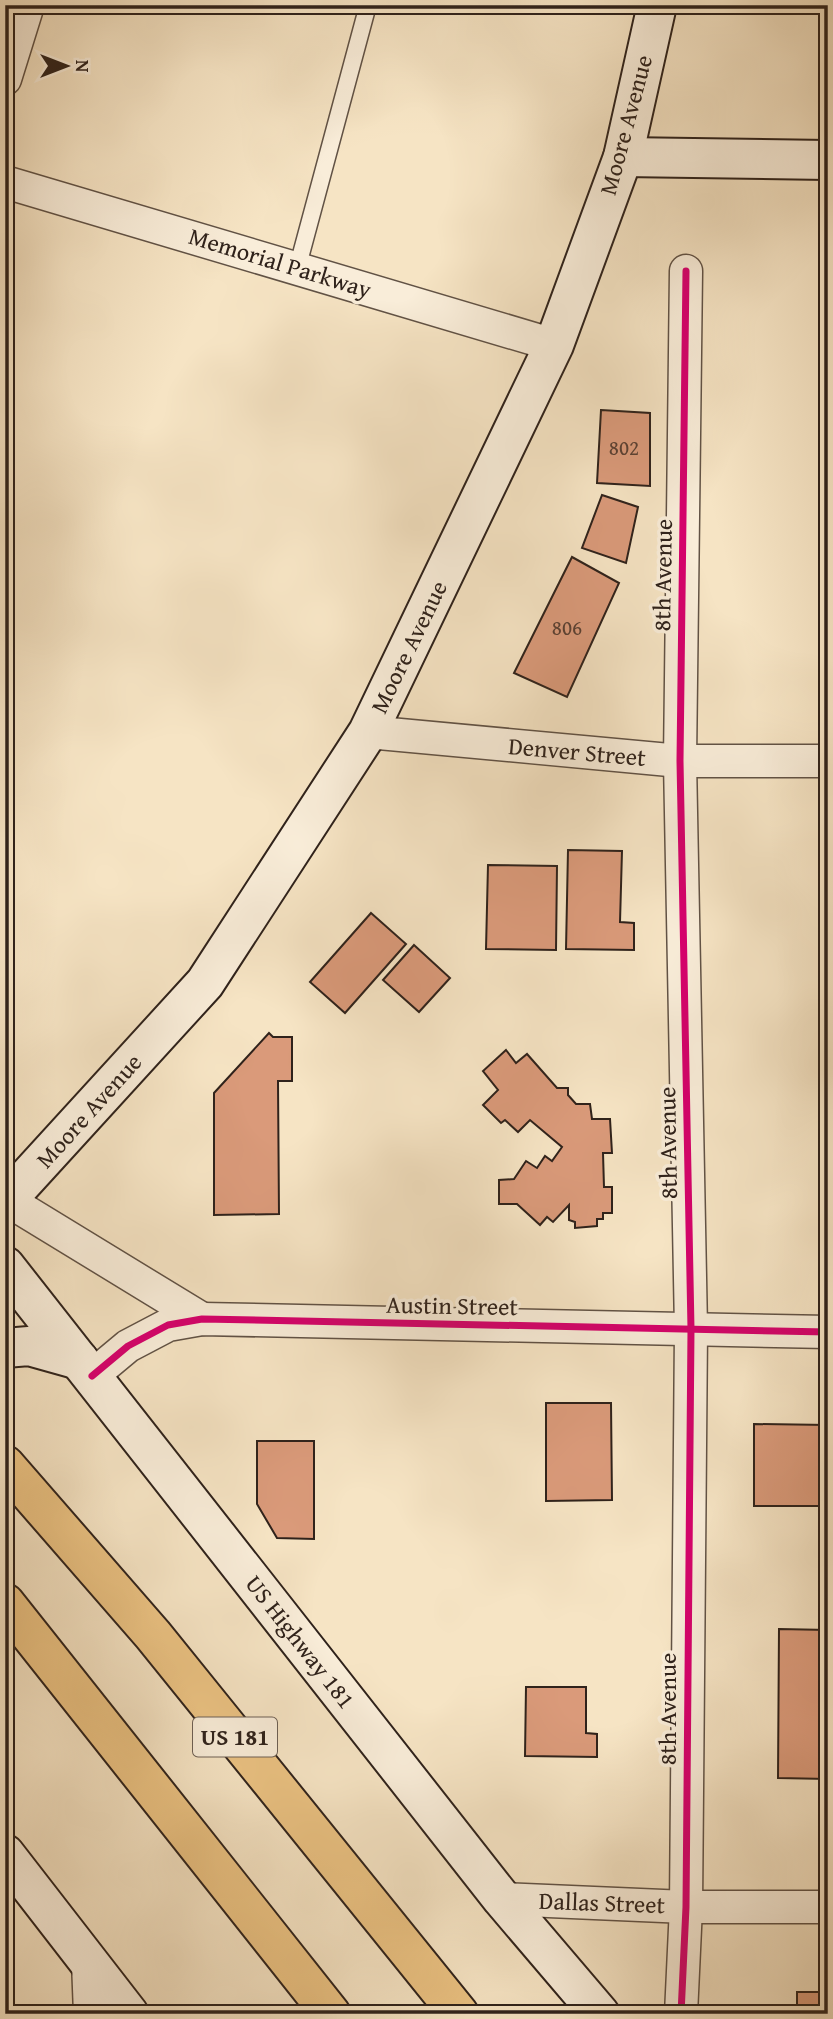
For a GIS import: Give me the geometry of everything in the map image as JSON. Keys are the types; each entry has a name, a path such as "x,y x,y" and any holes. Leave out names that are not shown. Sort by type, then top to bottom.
{"highway":[{"name":"US 181","path":"5,1465 153,1636 458,2014"},
{"path":"5,1603 331,2014"},
{"path":"31,1634 307,2014"},
{"path":"153,1636 481,2014"}],"main road":[{"name":"Moore Avenue","path":"6,1201 205,983 368,732 554,345 623,158 657,5"},
{"path":"623,158 828,160"},
{"name":"US Highway 181","path":"5,1266 502,1899 600,2014"},
{"path":"5,1348 29,1346 86,1368"},
{"path":"5,1854 17,1886 89,1962 129,2014"}],"street":[{"path":"5,79 28,5"},
{"name":"Memorial Parkway","path":"5,182 554,345"},
{"name":"8th Avenue","path":"681,2014 686,1906 691,1329 680,761 686,271"},
{"name":"Denver Street","path":"368,732 680,761 828,761"},
{"path":"6,1201 202,1319"},
{"name":"Austin Street","path":"86,1368 168,1325 202,1319 828,1332"},
{"name":"Dallas Street","path":"502,1899 686,1906 828,1906"},
{"path":"89,1962 90,2014"}],"lane":[{"path":"297,269 368,5"}],"building":[{"path":"601,410 650,413 650,486 597,483"},
{"path":"602,495 638,507 626,563 582,548"},
{"path":"572,557 619,583 567,697 514,673"},
{"path":"568,850 622,851 620,922 634,923 634,950 566,949"},
{"path":"488,865 557,866 556,950 486,949"},
{"path":"371,913 406,944 345,1013 310,982"},
{"path":"414,945 450,978 419,1012 383,980"},
{"path":"269,1033 273,1037 292,1037 292,1081 278,1081 279,1214 214,1215 214,1093"},
{"path":"506,1050 516,1063 527,1054 557,1088 568,1088 568,1095 576,1104 590,1104 592,1119 610,1119 612,1153 603,1153 604,1187 612,1187 612,1213 603,1213 603,1219 597,1219 597,1226 575,1228 575,1222 569,1220 569,1205 553,1222 547,1217 540,1225 517,1204 499,1204 499,1180 514,1179 526,1161 537,1168 545,1156 552,1161 562,1147 530,1120 518,1132 505,1120 501,1123 483,1105 498,1090 483,1071"},
{"path":"546,1403 611,1403 612,1500 546,1501"},
{"path":"754,1424 828,1425 828,1506 754,1506"},
{"path":"257,1441 314,1441 314,1539 277,1538 257,1504"},
{"path":"779,1629 828,1630 828,1779 778,1778"},
{"path":"526,1687 586,1687 586,1733 597,1734 597,1757 525,1756"},
{"path":"797,1992 828,1992 828,2014 797,2014"}],"cycle path":[{"path":"681,2014 686,1907 691,1329 680,761 686,271"},
{"path":"92,1376 128,1346 168,1325 202,1319 828,1332"}]}
